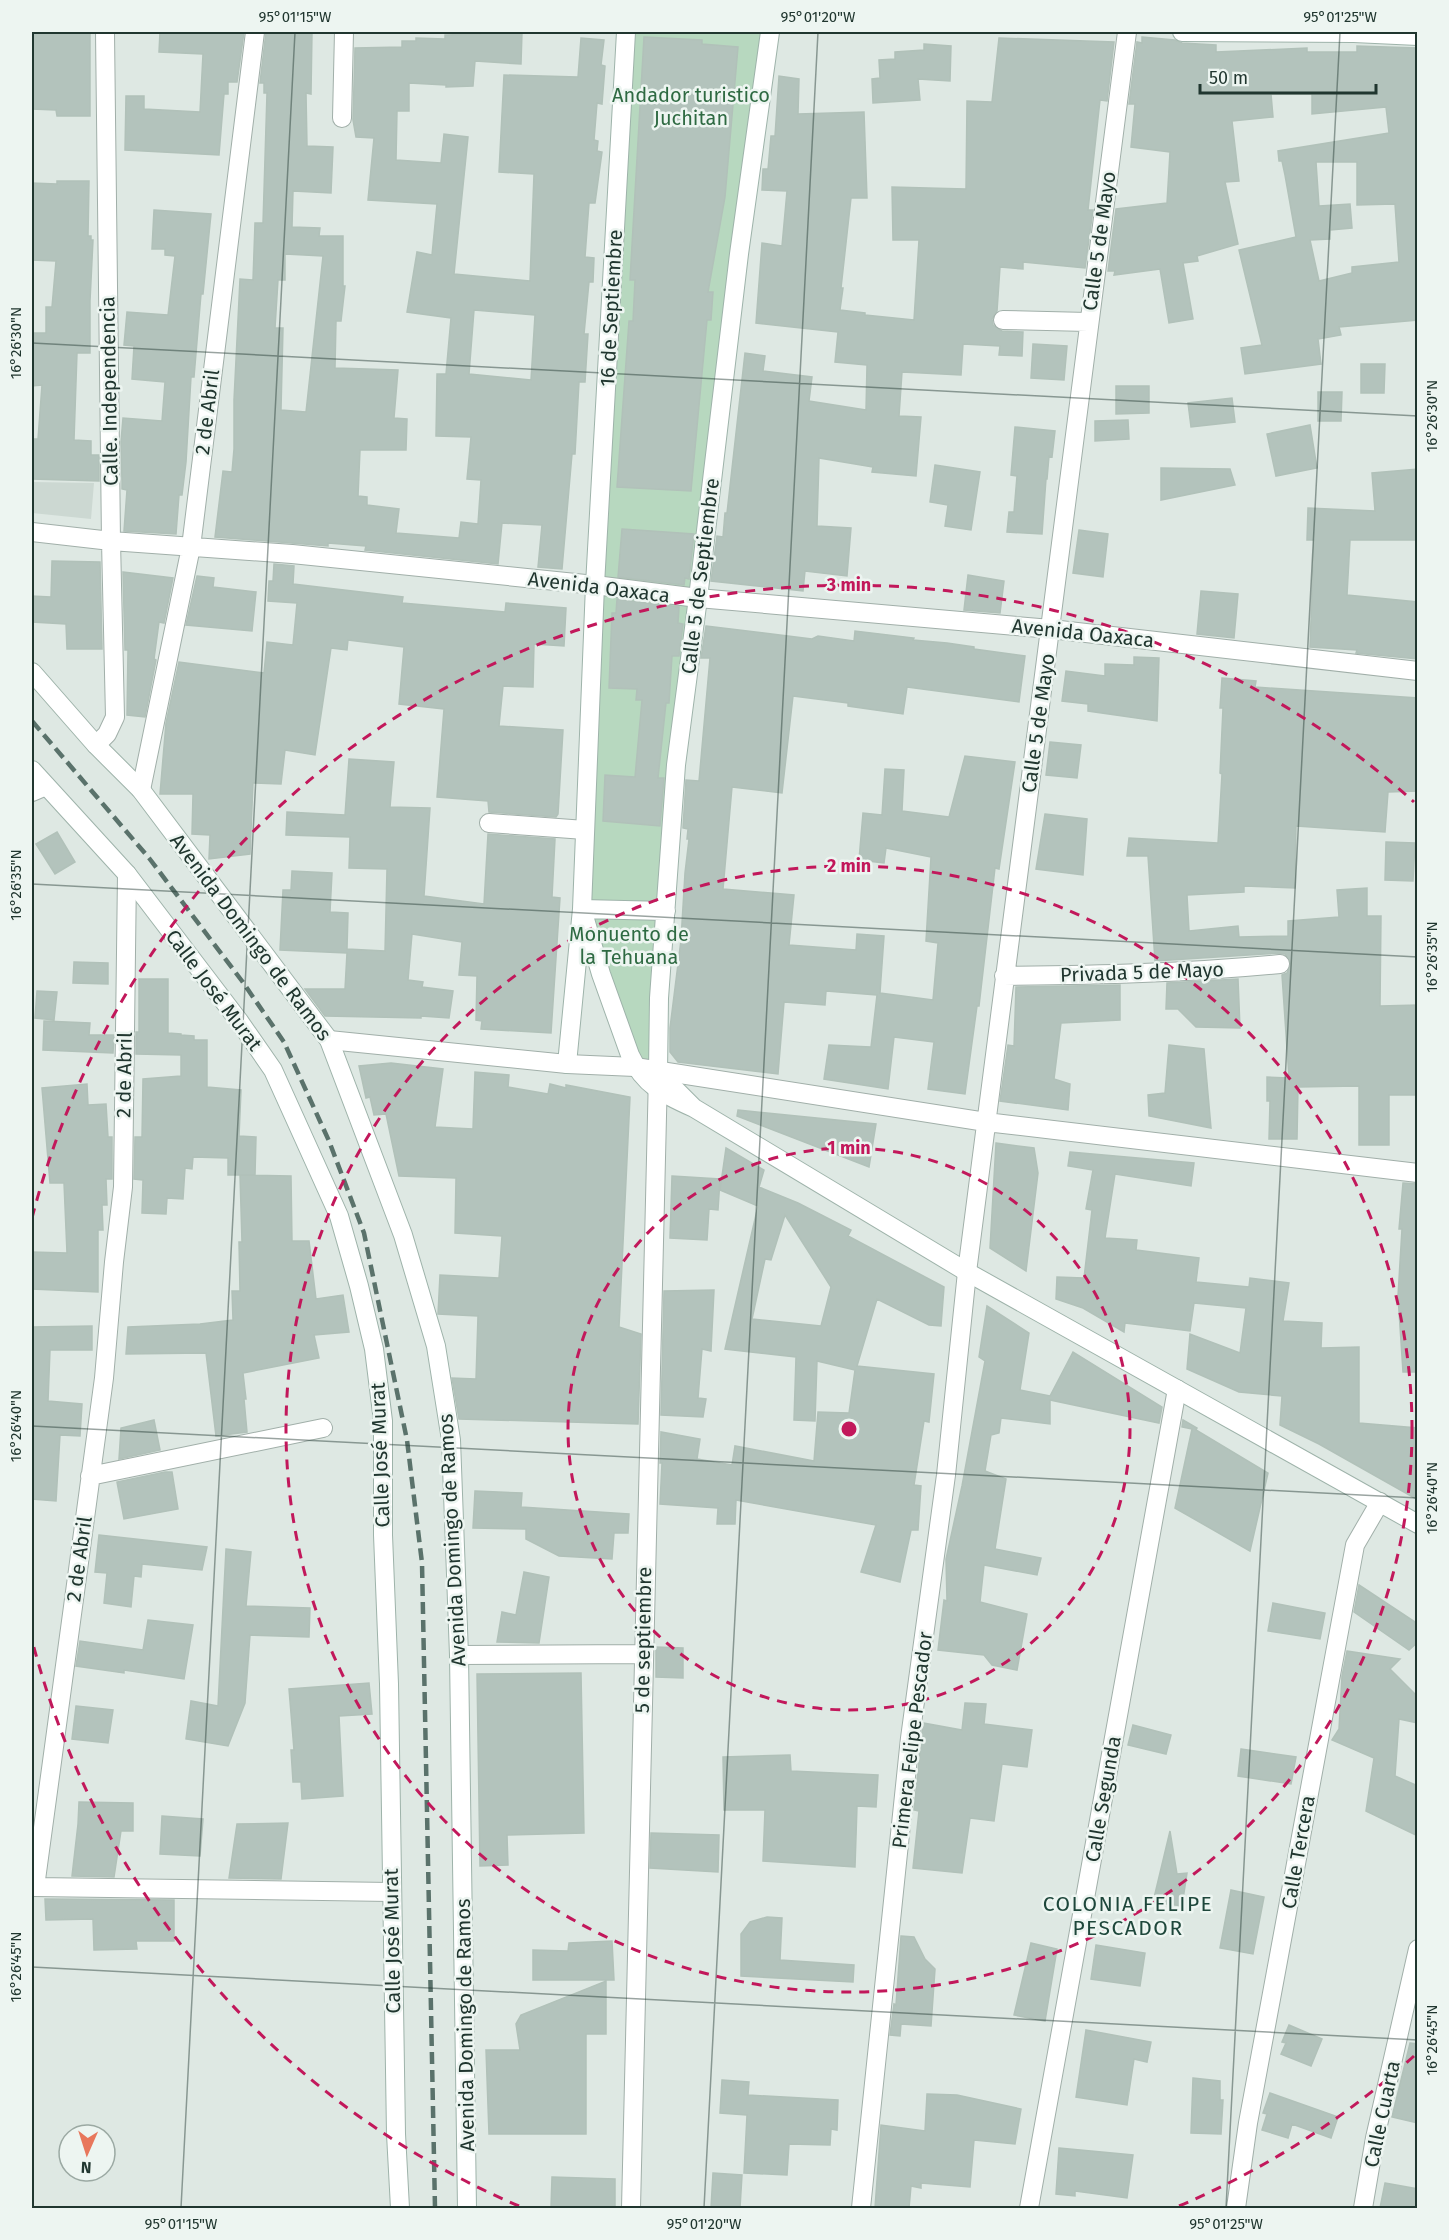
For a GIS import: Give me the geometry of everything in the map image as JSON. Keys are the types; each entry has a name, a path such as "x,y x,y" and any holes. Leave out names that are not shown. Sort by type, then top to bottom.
{"street":[{"name":"Calle. Independencia","path":"96,745 106,734 115,717 105,32"},
{"name":"2 de Abril","path":"141,790 191,547 255,32"},
{"path":"342,118 344,32"},
{"name":"16 de Septiembre","path":"567,1064 582,909 595,585 626,32"},
{"name":"Calle 5 de Septiembre","path":"658,1072 659,998 676,765 739,254 770,32"},
{"name":"Calle 5 de Mayo","path":"967,1272 1127,32"},
{"path":"1182,32 1354,33 1418,36"},
{"path":"1003,320 1089,322"},
{"name":"Avenida Oaxaca","path":"32,532 111,541 292,554 595,585 698,598 1051,628 1418,671"},
{"name":"Avenida Domingo de Ramos","path":"32,672 96,745 141,790 329,1040 403,1235 436,1346 451,1440 459,1655 467,2208"},
{"name":"Calle José Murat","path":"32,770 39,789 127,874 239,1021 273,1070 339,1216 359,1286 375,1349 383,1421 383,1535 396,2134 400,2208"},
{"path":"489,823 585,830"},
{"name":"2 de Abril","path":"127,874 123,1187 104,1378 35,1887 391,1892"},
{"path":"666,911 582,909 601,974 635,1067 656,1091 694,1108 967,1272 1418,1524"},
{"name":"Privada 5 de Mayo","path":"1004,976 1148,974 1280,964"},
{"path":"329,1040 567,1064 635,1067 986,1122 1418,1173"},
{"path":"658,1072 694,1108"},
{"name":"5 de septiembre","path":"631,2208 658,1072"},
{"name":"Primera Felipe Pescador","path":"861,2208 910,1738 946,1475 967,1272"},
{"name":"Calle Segunda","path":"1029,2208 1177,1389"},
{"path":"90,1476 323,1428"},
{"name":"Calle Tercera","path":"1236,2208 1248,2123 1355,1545 1380,1502"},
{"path":"459,1655 643,1654"},
{"name":"Calle Cuarta","path":"1363,2208 1375,2138 1418,1949"}],"shaded area":[{"path":"32,482 94,483 91,519 32,513"}],"green space":[{"name":"Andador turistico Juchitan","path":"626,32 770,32 698,598 656,1091 625,1041 582,909"}],"building":[{"path":"32,32 90,32 90,116 57,116 56,110 32,109"},
{"path":"160,32 244,32 237,82 228,82 228,94 224,94 219,155 125,150 126,96 144,96 144,109 200,112 203,54 159,52"},
{"path":"266,32 312,32 311,94 306,93 307,146 333,147 331,193 293,191 292,227 320,228 319,236 343,236 343,286 345,286 341,321 336,321 335,368 398,370 394,418 407,419 406,450 360,450 358,496 367,497 367,505 399,509 396,533 459,538 461,522 478,524 481,480 467,479 471,437 436,436 437,374 446,374 451,318 407,312 417,252 432,255 437,204 368,200 374,138 356,137 353,120 355,48 402,47 402,41 416,41 416,38 445,39 445,35 522,32 521,64 475,61 473,86 446,87 446,85 409,83 409,111 397,111 396,160 441,163 444,134 468,137 454,274 530,281 534,174 499,172 504,75 578,77 581,38 604,40 601,65 605,66 602,104 597,103 594,140 598,141 597,151 602,152 595,203 589,203 585,257 594,258 593,282 589,282 584,334 588,334 585,382 579,382 575,454 572,454 562,569 538,567 542,525 502,523 498,564 365,550 366,546 328,543 328,546 215,537 223,471 232,472 240,279 253,280 255,223 263,223 267,93 264,93 264,83 260,83","holes":["285,254 323,256 306,412 281,410 283,328 275,328 278,280 285,280","474,310 535,315 531,380 469,374"]},
{"path":"644,37 702,40 702,44 738,47 725,197 708,292 713,292 711,320 707,320 691,491 617,487 629,321 633,321 635,280 630,280"},
{"path":"1142,37 1175,40 1182,43 1216,45 1216,52 1307,48 1307,52 1357,52 1357,46 1418,48 1418,320 1339,327 1341,335 1318,339 1321,364 1245,374 1241,348 1262,345 1239,250 1296,237 1285,175 1282,161 1279,161 1278,151 1389,133 1386,107 1312,114 1312,94 1271,94 1273,117 1232,121 1239,181 1225,182 1238,244 1197,256 1198,261 1183,263 1193,319 1169,323 1160,269 1114,275 1115,271 1108,271 1116,209 1167,203 1170,152 1131,147 1135,104 1129,104 1137,42 1142,43","holes":["1316,162 1357,162 1357,205 1395,204 1399,262 1352,267 1352,273 1319,281 1310,240 1330,239 1330,230 1352,228 1350,204 1319,206"]},
{"path":"999,38 1114,42 1107,101 1100,100 1088,210 1093,210 1085,268 1023,262 1023,269 1000,267 997,311 992,319 993,325 1002,331 1023,332 1022,356 999,355 1000,346 963,344 961,375 902,372 899,416 921,417 916,476 872,472 873,467 819,458 817,526 851,528 847,576 805,571 803,591 711,581 717,536 723,537 725,513 727,513 745,353 765,356 763,371 812,377 809,401 866,410 867,365 835,362 838,332 756,323 762,243 782,246 787,191 762,190 763,169 768,169 771,136 775,136 779,76 799,79 798,114 864,112 867,198 851,198 840,310 914,320 919,240 893,240 892,187 966,189 967,101 992,102"},
{"path":"924,44 951,46 950,81 918,79 920,100 873,103 872,79 880,78 879,60 895,59 895,52 924,50"},
{"path":"57,181 89,181 88,236 91,236 93,240 90,353 77,353 74,440 91,441 91,455 99,455 99,481 32,479 32,439 38,439 42,385 32,386 32,333 46,333 46,307 52,307 56,261 32,260 32,183 57,184"},
{"path":"154,210 211,214 194,377 191,377 186,462 182,495 179,495 176,534 124,531 127,490 122,489 123,418 162,421 165,382 132,379 134,346 124,345 127,312 168,315 175,256 165,255 165,249 152,249"},
{"path":"1033,344 1067,346 1064,380 1031,378"},
{"path":"1361,364 1385,364 1384,393 1361,393"},
{"path":"1116,386 1149,386 1149,413 1116,414"},
{"path":"1318,392 1342,392 1341,421 1318,421"},
{"path":"1232,398 1235,422 1191,427 1188,403"},
{"path":"1128,420 1129,439 1095,441 1095,421"},
{"path":"1310,425 1317,468 1276,476 1267,434"},
{"path":"1015,427 1055,431 1052,457 1049,456 1046,479 1042,534 1007,532 1009,512 1014,512 1017,476 1011,475"},
{"path":"935,465 980,472 971,530 945,526 948,505 930,502"},
{"path":"1161,468 1230,469 1235,485 1161,500"},
{"path":"1418,469 1418,540 1350,540 1347,595 1418,602 1418,659 1356,653 1357,650 1310,647 1314,540 1307,540 1308,508 1375,511 1372,473"},
{"path":"622,529 694,534 689,579 685,578 684,585 618,577"},
{"path":"1079,530 1108,534 1103,577 1073,573"},
{"path":"52,561 100,562 102,649 67,649 66,624 32,622 32,596 51,597"},
{"path":"274,564 294,566 293,584 403,597 402,603 505,612 506,603 566,608 564,646 534,644 533,687 503,686 499,726 563,730 556,817 489,812 488,801 437,797 444,709 399,704 404,647 348,640 347,650 331,648 315,755 285,750 281,784 253,783 250,854 209,859 210,835 192,834 193,794 160,794 166,723 179,662 264,673 267,642 293,645 297,603 268,601 269,581 273,581"},
{"path":"123,572 173,578 164,623 159,622 154,659 156,660 145,717 127,715 128,650 125,650"},
{"path":"968,575 1004,581 1000,613 964,610"},
{"path":"197,576 214,578 213,587 256,592 252,631 186,625"},
{"path":"1201,591 1238,594 1234,638 1197,634"},
{"path":"617,599 679,607 678,623 683,624 679,656 672,656 669,703 666,703 658,778 664,778 660,826 603,821 605,775 635,777 642,700 636,700 637,689 609,688 612,613 616,613"},
{"path":"706,626 812,639 818,636 854,641 855,631 1025,656 1019,702 907,687 903,714 848,706 848,703 793,696 782,793 732,787 723,889 794,895 789,945 856,950 857,934 884,936 880,993 933,1000 938,943 926,941 931,857 886,848 884,863 859,860 863,813 882,815 885,769 904,770 902,811 949,817 965,756 1015,762 999,869 995,868 979,1006 977,1006 965,1094 928,1089 934,1042 894,1037 888,1089 824,1079 829,1045 871,1047 877,995 826,991 825,1005 784,1002 778,1074 678,1062 670,1052 670,1028 681,940 689,839 687,839 688,829 683,828 686,780 699,781 710,658 701,658"},
{"path":"1134,657 1159,658 1157,721 1088,711 1088,704 1062,701 1066,671 1105,676 1105,664 1134,665"},
{"path":"1222,678 1256,681 1255,687 1418,698 1418,791 1388,792 1385,832 1296,826 1295,888 1244,886 1244,892 1187,895 1189,931 1238,926 1239,937 1288,936 1288,921 1339,917 1337,890 1367,888 1367,916 1381,916 1380,1006 1418,1005 1418,1095 1389,1095 1389,1145 1359,1145 1359,1086 1298,1087 1297,1139 1269,1139 1270,1101 1267,1101 1267,1077 1289,1078 1282,975 1287,973 1291,964 1285,954 1155,961 1148,856 1127,856 1129,838 1218,843 1222,774 1220,773 1223,708 1220,708"},
{"path":"1050,742 1081,745 1077,778 1046,775"},
{"path":"349,759 394,762 390,807 430,808 424,896 484,904 488,834 555,839 552,897 560,898 551,1033 481,1029 482,1021 476,1020 477,976 459,975 462,942 412,934 408,980 423,982 422,987 453,991 449,1018 325,1016 305,989 345,989 347,953 280,950 283,890 291,890 292,871 332,873 330,912 348,913 347,949 385,951 387,869 349,868 350,837 286,835 287,812 345,815"},
{"path":"1045,814 1087,819 1083,875 1036,869"},
{"path":"57,832 75,862 55,874 36,844"},
{"path":"1386,842 1415,843 1413,881 1385,880"},
{"path":"74,962 108,963 108,984 73,983"},
{"path":"139,979 168,979 168,1033 194,1036 194,1040 207,1040 207,1087 241,1090 239,1136 256,1137 255,1175 228,1175 228,1158 193,1157 192,1169 185,1168 183,1199 167,1198 166,1214 142,1213 143,1180 134,1179 135,1137 142,1137 143,1079 181,1076 181,1055 136,1054 136,1032 139,1032"},
{"path":"1238,979 1240,1028 1196,1027 1178,1009 1166,1009 1167,983"},
{"path":"1120,985 1120,1020 1061,1023 1054,1079 1070,1084 1068,1110 1000,1101 1008,1045 1014,1046 1016,987"},
{"path":"37,991 57,992 54,1020 35,1018"},
{"path":"44,1021 90,1023 89,1035 114,1035 113,1053 43,1050"},
{"path":"1169,1045 1204,1049 1211,1128 1149,1116 1148,1095 1165,1093"},
{"path":"391,1063 443,1069 435,1127 473,1129 475,1072 509,1075 508,1087 548,1094 550,1084 630,1097 619,1327 641,1334 638,1424 459,1419 452,1378 476,1379 478,1316 438,1314 440,1275 499,1278 502,1236 455,1233 456,1178 399,1176 386,1114 374,1115 370,1097 366,1098 359,1066"},
{"path":"87,1084 88,1105 106,1104 108,1137 112,1137 112,1179 106,1179 107,1205 102,1205 103,1230 98,1230 98,1292 32,1289 32,1252 67,1253 64,1183 50,1183 42,1088"},
{"path":"738,1110 876,1124 869,1167 737,1116"},
{"path":"996,1143 1034,1148 1038,1173 1026,1271 990,1248"},
{"path":"726,1148 764,1170 759,1187 798,1203 851,1230 848,1236 944,1287 941,1326 929,1325 877,1299 857,1366 934,1374 929,1422 924,1421 914,1485 921,1486 918,1530 911,1530 900,1582 861,1572 876,1525 736,1500 735,1524 717,1524 718,1508 660,1504 661,1432 700,1439 697,1459 732,1465 735,1446 814,1461 818,1412 849,1413 855,1370 817,1361 815,1421 794,1420 796,1357 725,1349 758,1206 720,1190","holes":["785,1215 831,1287 821,1326 752,1319 765,1259 771,1260"]},
{"path":"1070,1152 1194,1163 1191,1186 1115,1174 1105,1238 1137,1240 1136,1250 1199,1258 1196,1282 1249,1287 1250,1278 1289,1283 1283,1321 1322,1323 1321,1348 1359,1347 1359,1423 1418,1428 1418,1500 1319,1444 1280,1425 1282,1396 1239,1392 1187,1369 1190,1334 1240,1353 1246,1308 1194,1303 1190,1331 1125,1323 1124,1332 1083,1308 1056,1299 1057,1277 1084,1278 1092,1210 1086,1209 1093,1170 1068,1166"},
{"path":"240,1175 291,1176 292,1241 309,1241 316,1299 343,1295 349,1332 314,1335 319,1358 243,1373 247,1432 216,1436 206,1353 126,1354 128,1327 233,1320 232,1291 240,1291 239,1242 242,1242"},
{"path":"672,1176 720,1179 718,1210 709,1209 707,1240 670,1238"},
{"path":"1403,1183 1418,1184 1418,1372 1403,1372 1398,1296 1402,1229 1399,1229"},
{"path":"714,1290 711,1351 702,1349 698,1398 706,1399 703,1417 661,1415 664,1291"},
{"path":"987,1306 1029,1333 1020,1390 1050,1396 1073,1352 1162,1407 1159,1423 1050,1400 1050,1424 1001,1418 999,1433 991,1435 985,1471 1006,1479 995,1549 1041,1558 1037,1575 984,1565 980,1602 1027,1614 1017,1670 992,1665 984,1655 938,1650 944,1600 947,1601 946,1559 985,1361 979,1357"},
{"path":"92,1326 92,1350 50,1350 48,1401 82,1404 80,1436 60,1435 56,1501 32,1499 32,1327"},
{"path":"154,1420 160,1450 119,1459 121,1428"},
{"path":"1183,1420 1268,1473 1250,1551 1175,1508 1192,1429 1182,1427"},
{"path":"172,1472 178,1509 124,1519 117,1482"},
{"path":"475,1491 522,1493 521,1507 629,1514 628,1533 614,1533 612,1559 559,1556 526,1539 526,1529 473,1528"},
{"path":"99,1535 207,1547 202,1570 142,1564 141,1577 134,1576 131,1607 104,1603 107,1573 95,1572"},
{"path":"226,1549 251,1552 246,1606 310,1608 309,1637 250,1635 245,1703 228,1746 186,1739 191,1701 218,1706"},
{"path":"524,1572 549,1577 539,1643 497,1642 502,1612 516,1615"},
{"path":"1359,1585 1418,1624 1418,1642 1409,1650 1354,1612"},
{"path":"1273,1603 1325,1613 1320,1639 1268,1631"},
{"path":"148,1620 193,1625 184,1679 76,1666 80,1641 143,1650"},
{"path":"656,1647 683,1648 683,1678 656,1677"},
{"path":"1347,1651 1400,1659 1390,1669 1418,1697 1418,1723 1399,1719 1395,1776 1418,1786 1418,1836 1366,1811 1374,1758 1332,1740 1339,1729 1342,1676"},
{"path":"581,1673 584,1833 507,1835 508,1865 480,1866 477,1674"},
{"path":"369,1683 372,1714 339,1716 343,1796 302,1799 301,1782 293,1782 291,1750 294,1750 289,1689"},
{"path":"965,1703 986,1704 984,1724 1032,1730 1027,1767 1002,1764 994,1821 970,1818 962,1873 913,1868 919,1811 914,1810 923,1723 962,1730"},
{"path":"76,1706 113,1710 108,1743 72,1739"},
{"path":"1133,1725 1171,1735 1166,1754 1128,1745"},
{"path":"1241,1749 1296,1757 1291,1784 1238,1776"},
{"path":"790,1755 791,1771 878,1775 876,1807 857,1806 855,1867 763,1861 765,1810 724,1810 723,1757"},
{"path":"79,1802 133,1803 133,1831 121,1831 114,1877 72,1876"},
{"path":"162,1816 203,1819 200,1856 160,1854"},
{"path":"288,1823 281,1879 229,1878 237,1824"},
{"path":"1170,1831 1177,1874 1187,1873 1182,1906 1153,1902"},
{"path":"651,1833 719,1835 718,1872 650,1868"},
{"path":"1231,1890 1264,1897 1253,1954 1220,1948"},
{"path":"45,1899 174,1900 174,1941 136,1941 137,1949 94,1950 93,1919 46,1920"},
{"path":"767,1917 782,1918 780,1960 854,1965 853,1982 741,1976 741,1934 750,1922"},
{"path":"901,1936 914,1937 925,1959 935,1969 931,2026 901,2024 900,2036 890,2035 894,2004 896,2005"},
{"path":"612,1941 614,1980 533,1980 533,1950 568,1951 569,1943"},
{"path":"1031,1943 1057,1949 1045,2021 1014,2015"},
{"path":"1096,1945 1145,1953 1140,1986 1091,1979"},
{"path":"606,1981 606,2034 586,2034 586,2134 489,2134 486,2050 520,2050 516,2024 521,2015"},
{"path":"1289,2025 1322,2039 1311,2066 1281,2054 1286,2043 1282,2042"},
{"path":"1086,2030 1151,2042 1147,2062 1134,2059 1127,2105 1076,2097"},
{"path":"1410,2043 1418,2044 1418,2123 1392,2117"},
{"path":"1193,2078 1220,2081 1220,2100 1223,2100 1221,2134 1191,2133"},
{"path":"722,2080 749,2082 748,2095 838,2100 837,2130 831,2129 830,2145 789,2144 787,2175 744,2173 747,2115 720,2113"},
{"path":"1270,2093 1338,2117 1331,2138 1292,2124 1288,2138 1262,2130 1267,2114 1263,2113"},
{"path":"927,2094 957,2095 1021,2109 1015,2144 974,2140 970,2187 921,2183 921,2188 911,2186 909,2208 875,2208 881,2125 925,2131"},
{"path":"1059,2148 1133,2155 1127,2198 1075,2191 1075,2196 1056,2194"},
{"path":"713,2173 742,2175 740,2208 711,2208"},
{"path":"552,2177 615,2179 615,2208 551,2208"},
{"path":"1385,2183 1418,2189 1418,2208 1380,2208"}],"railway":[{"path":"32,721 149,858 242,981 284,1042 329,1141 364,1233 407,1440 422,1563 435,2208"}],"district":[{"name":"COLONIA FELIPE PESCADOR","path":"1128,1916"}],"park label":[{"name":"Monuento de la Tehuana","path":"629,946"}]}
